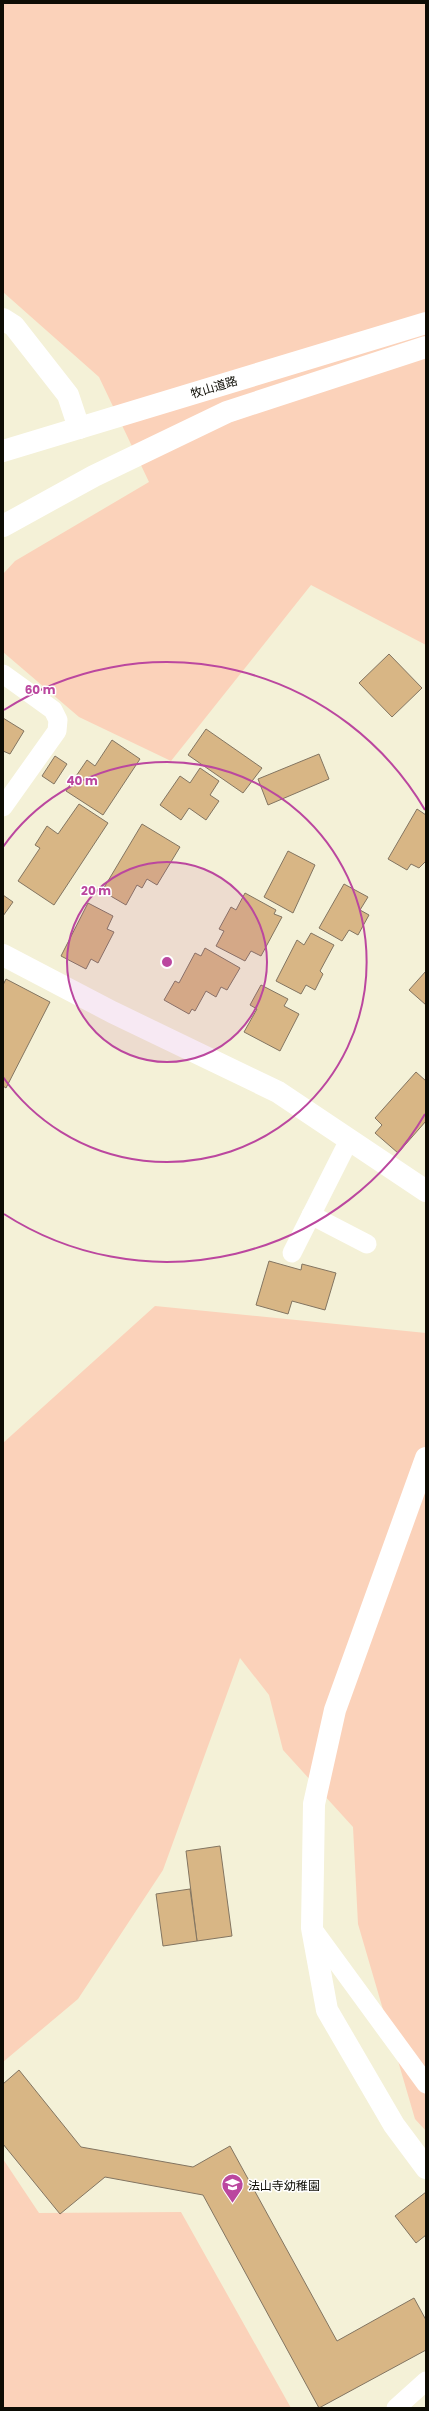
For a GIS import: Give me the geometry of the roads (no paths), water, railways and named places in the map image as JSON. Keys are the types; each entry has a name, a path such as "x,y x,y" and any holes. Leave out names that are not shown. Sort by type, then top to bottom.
{"street":[{"path":"3,319 14,326 68,394 78,428"},
{"name":"牧山道路","path":"3,451 426,323"},
{"path":"3,526 94,476 226,412 426,347"},
{"path":"3,955 112,1012 278,1092 426,1191"},
{"path":"426,1458 335,1710 314,1804 312,1928 327,2010 394,2125 426,2168"}],"lane":[{"path":"3,674 53,710 58,720 57,731 3,807"},
{"path":"292,1253 349,1140"},
{"path":"312,1215 367,1244"},
{"path":"312,1928 426,2084"},
{"path":"396,2408 426,2381"}],"place":[{"name":"法山寺幼稚園","path":"232,2204"}]}
